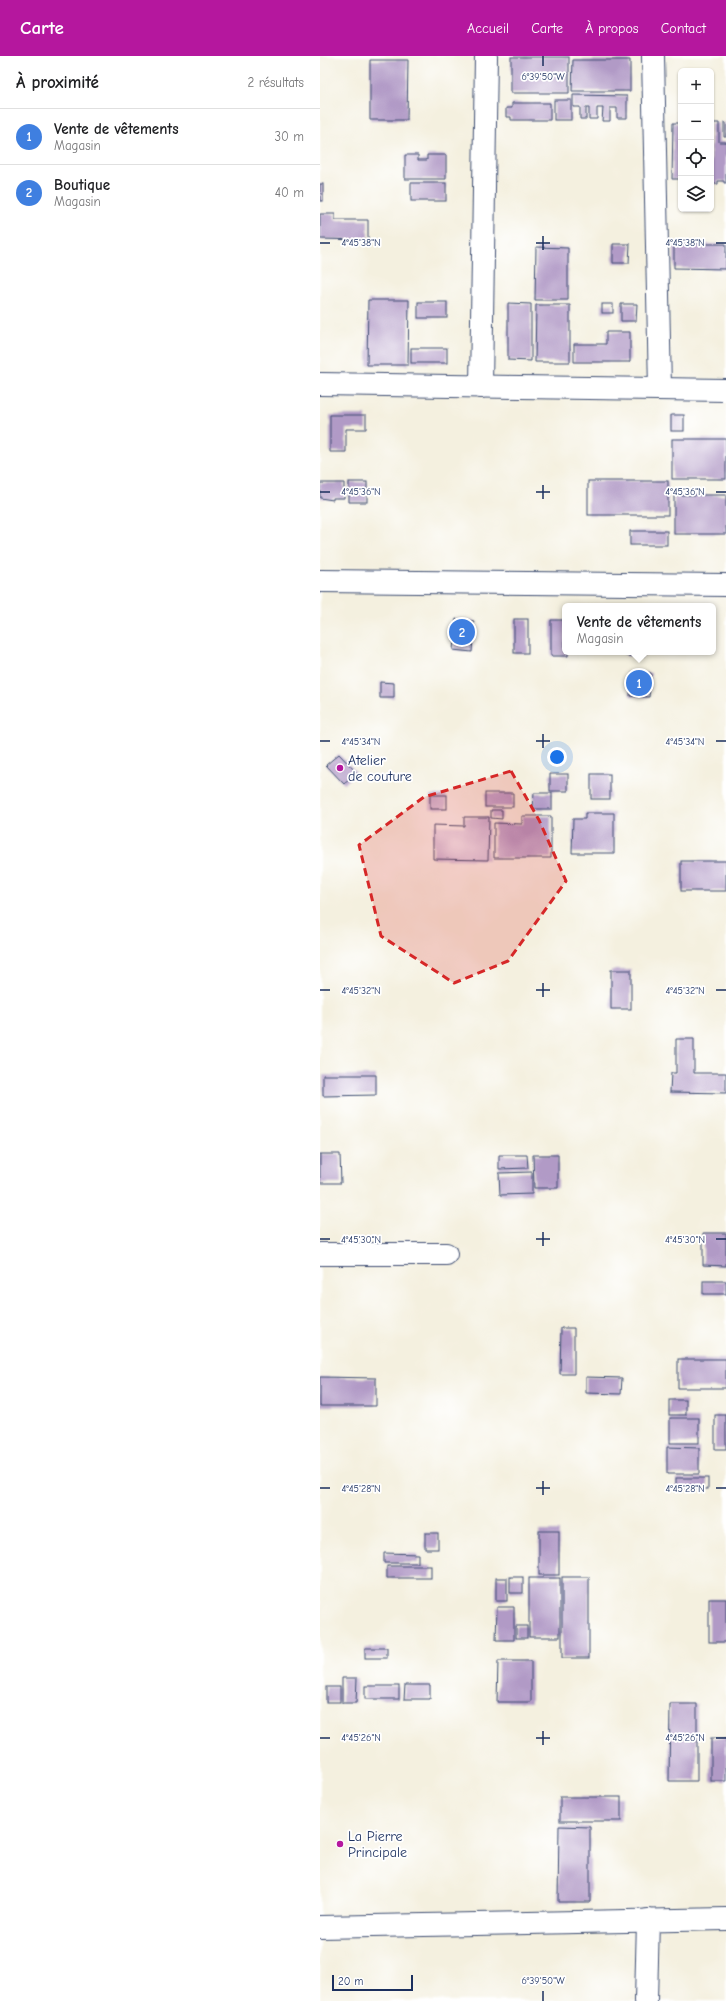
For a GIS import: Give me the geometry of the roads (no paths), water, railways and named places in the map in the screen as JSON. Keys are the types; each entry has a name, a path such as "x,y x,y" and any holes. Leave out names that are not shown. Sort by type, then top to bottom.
{"street":[{"path":"481,387 486,56"},
{"path":"653,56 660,389"},
{"path":"320,384 726,390"},
{"path":"320,581 726,585"},
{"path":"320,1254 446,1254"},
{"path":"320,1927 726,1919"},
{"path":"646,2001 648,1920"}],"place":[{"name":"Boutique","path":"462,632"},
{"name":"Vente de vêtements","path":"639,683"},
{"name":"Atelier de couture","path":"340,768"},
{"name":"La Pierre Principale","path":"340,1844"}]}
